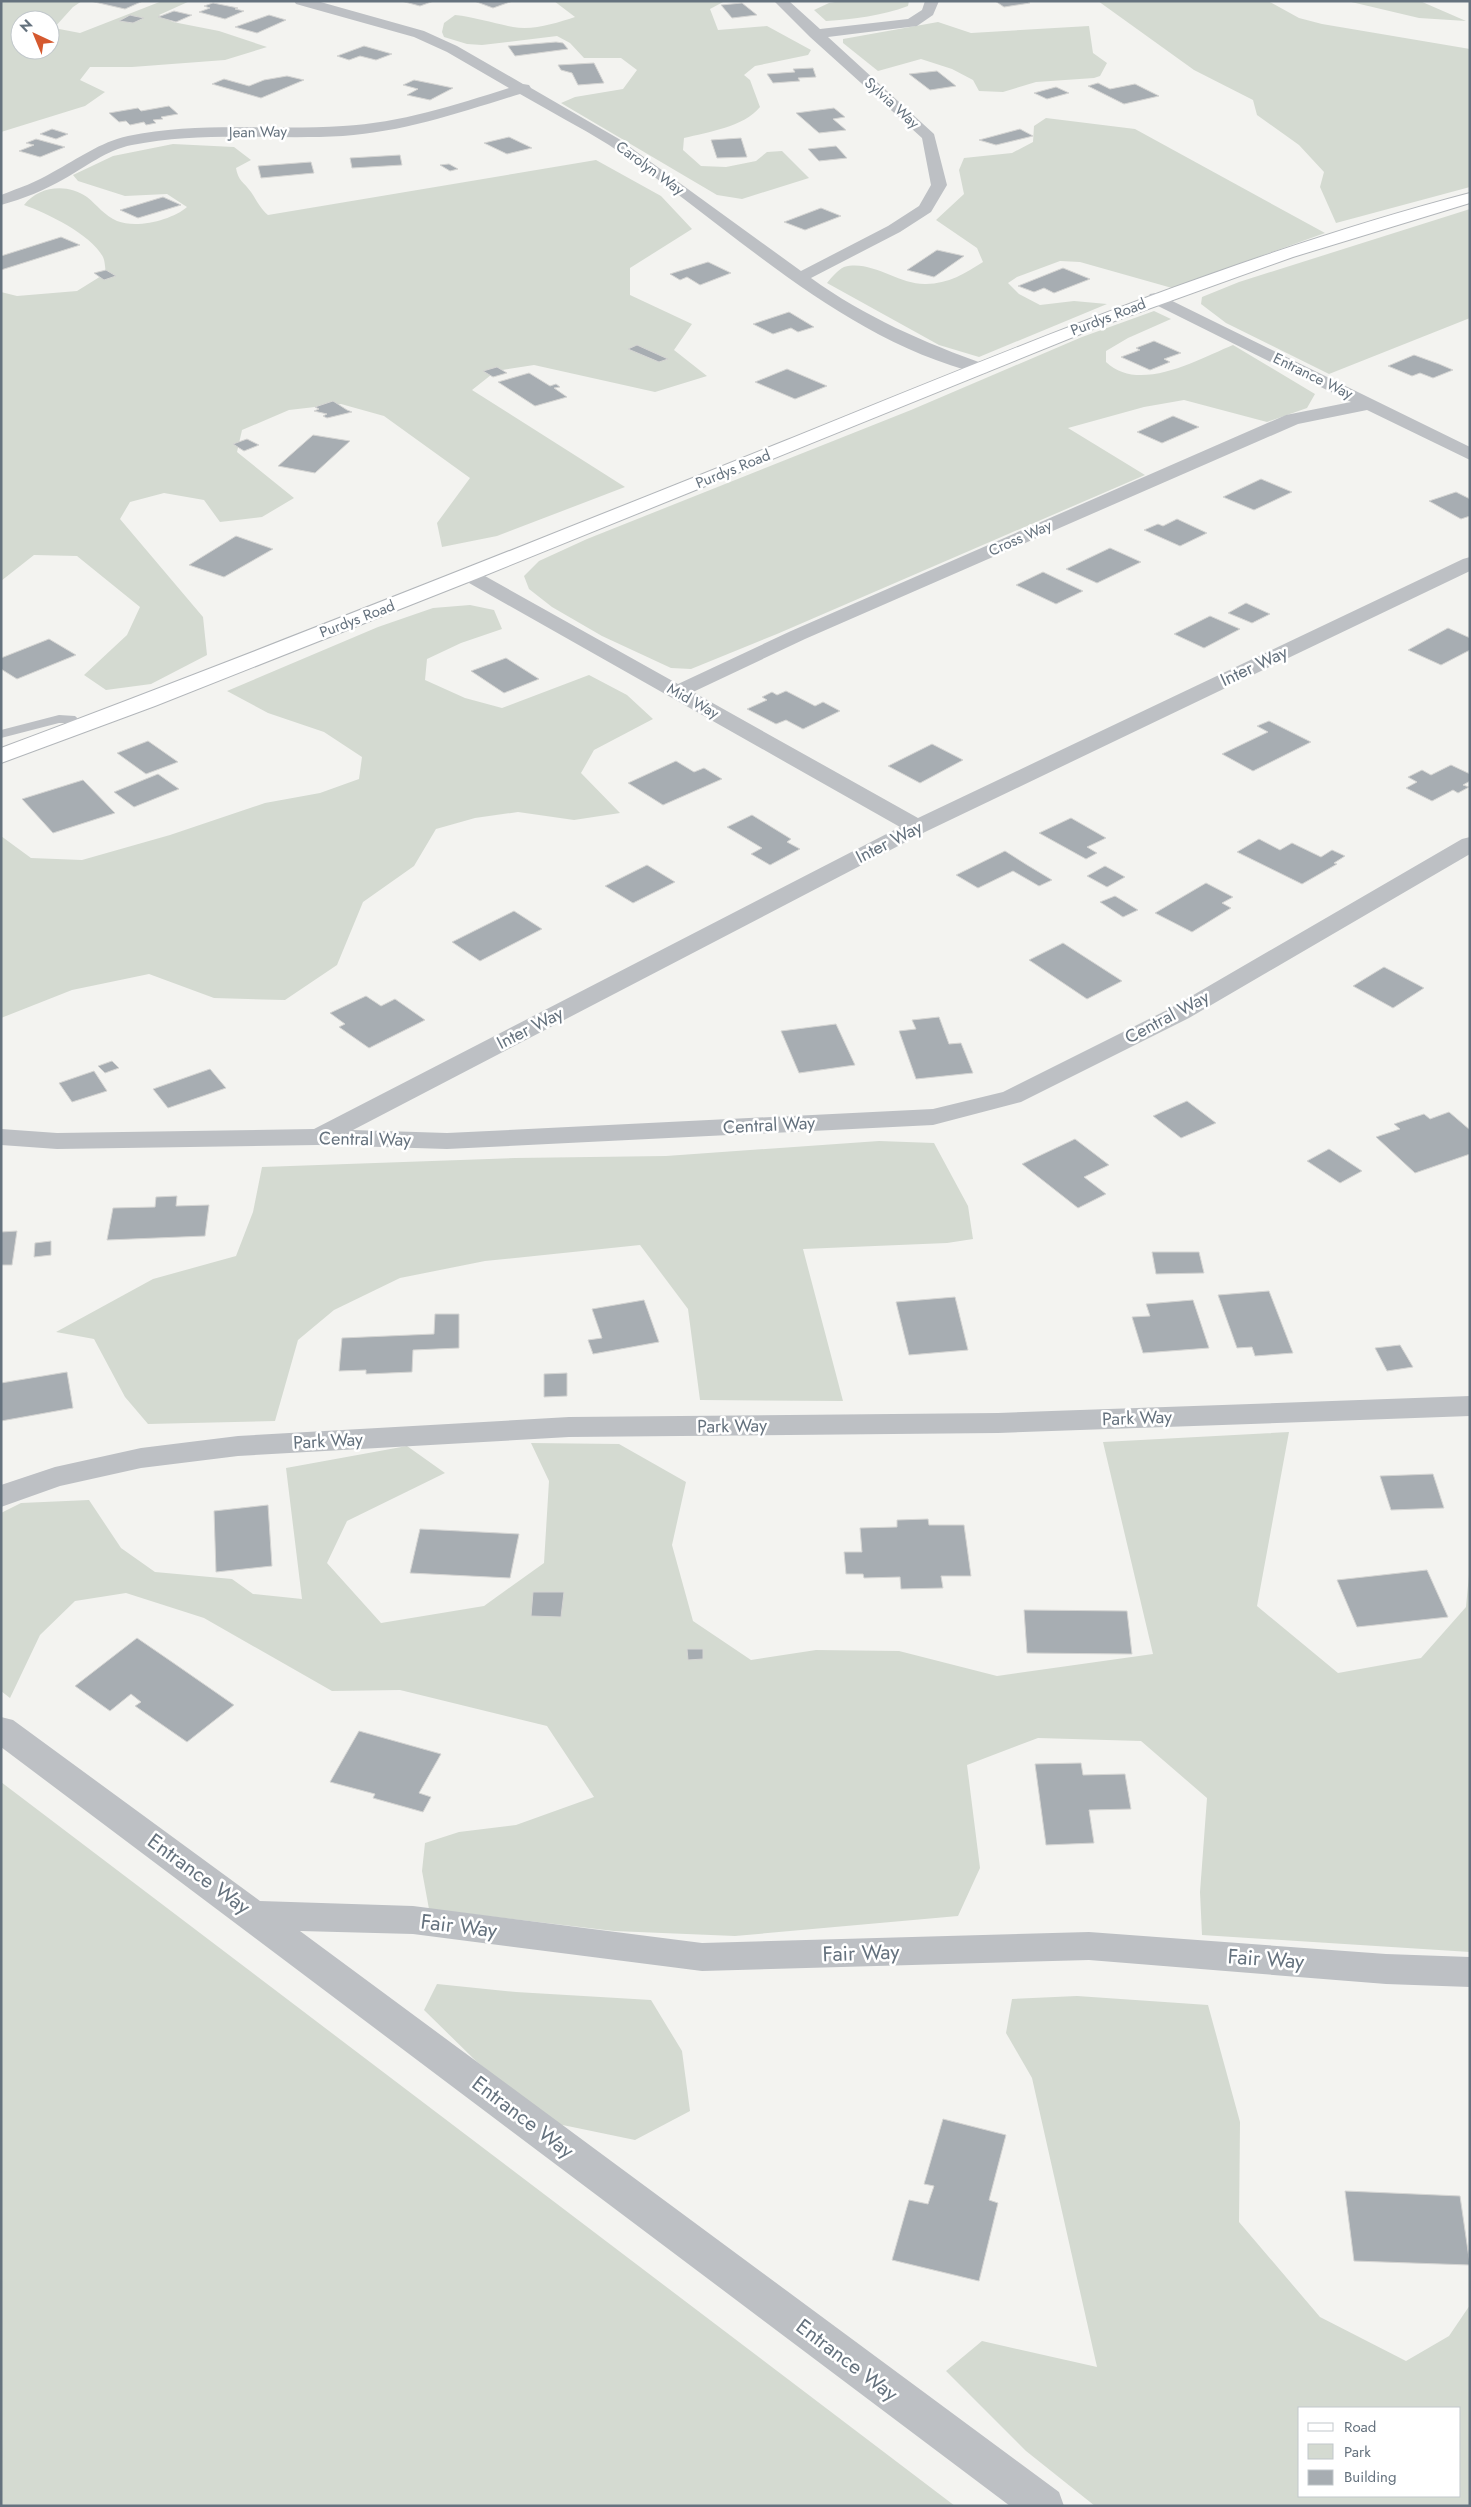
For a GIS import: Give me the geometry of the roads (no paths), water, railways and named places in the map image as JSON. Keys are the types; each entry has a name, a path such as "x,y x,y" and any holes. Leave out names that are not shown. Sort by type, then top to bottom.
{"main road":[{"name":"Purdys Road","path":"1,756 81,727 469,574 981,369 1092,322 1305,247 1470,198"}],"street":[{"name":"Sylvia Way","path":"782,1 815,34 929,137 939,185 926,209 894,229 799,278"},
{"path":"815,34 912,23 928,12 932,1"},
{"name":"Carolyn Way","path":"313,3 419,34 452,48 524,88 614,142 837,305 924,349 981,369"},
{"name":"Jean Way","path":"1,200 34,189 104,148 128,141 180,135 344,130 397,125 447,112 524,88"},
{"name":"Entrance Way","path":"1156,298 1468,452"},
{"name":"Cross Way","path":"677,692 807,631 1293,419 1370,404"},
{"name":"Inter Way","path":"317,1138 917,827 1470,563"},
{"name":"Mid Way","path":"469,574 917,827"},
{"name":"Central Way","path":"1,1137 57,1140 317,1138 447,1141 933,1116 1004,1100 1021,1093 1180,1013 1470,844"},
{"name":"Park Way","path":"1,1496 55,1477 142,1458 238,1446 569,1427 998,1423 1470,1406"},
{"name":"Entrance Way","path":"1,1729 255,1915 1044,2506"},
{"name":"Fair Way","path":"255,1915 413,1920 702,1958 1089,1946 1386,1969 1470,1972"}],"lane":[{"path":"1,734 60,719 70,719 81,727"}]}
